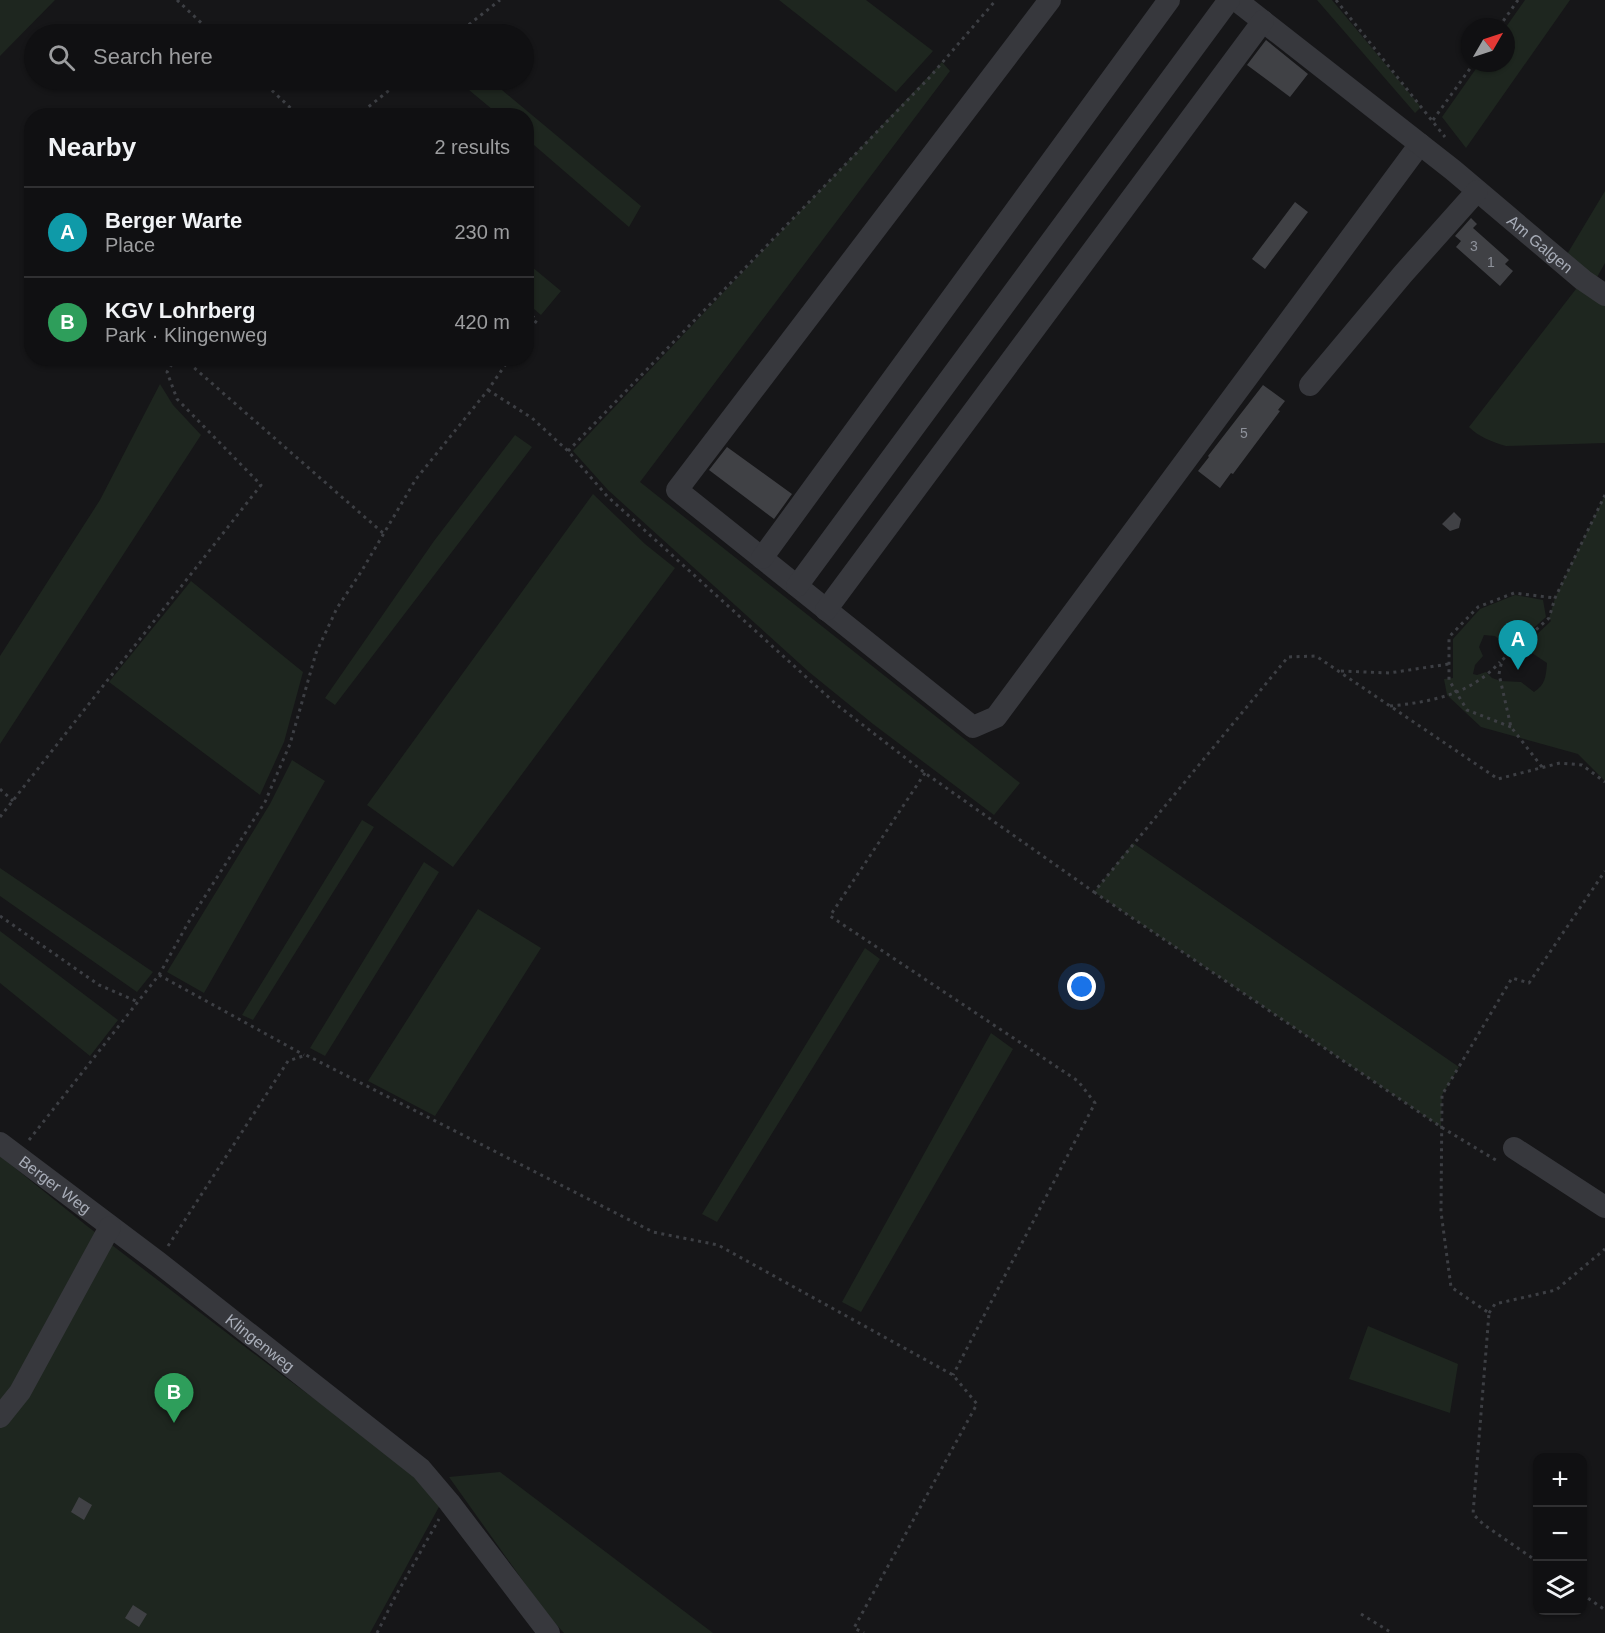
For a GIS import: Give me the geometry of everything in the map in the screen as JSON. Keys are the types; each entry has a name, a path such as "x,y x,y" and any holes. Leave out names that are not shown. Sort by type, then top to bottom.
{"street":[{"path":"1050,0 677,490 973,727 996,717 1420,144"},
{"path":"762,558 1169,0"},
{"path":"797,586 1229,0"},
{"name":"Am Galgen","path":"1236,0 1420,144 1583,280 1605,295"},
{"path":"826,610 1263,21"},
{"path":"1310,385 1403,274 1477,191"},
{"name":"Berger Weg","path":"8,1150 110,1227"},
{"path":"1508,1156 1605,1207"},
{"path":"0,1418 20,1392 110,1227"},
{"name":"Klingenweg","path":"110,1227 158,1262 421,1469 549,1633"}],"path":[{"path":"177,0 202,24"},
{"path":"470,24 500,0"},
{"path":"568,451 921,87 996,0"},
{"path":"1336,0 1433,121 1468,72"},
{"path":"1505,18 1518,0"},
{"path":"272,90 291,108"},
{"path":"367,108 390,90"},
{"path":"0,817 261,484 177,399 167,372 171,366"},
{"path":"192,366 384,533"},
{"path":"8,1150 159,975 188,923 265,802 290,744 316,653 337,608 416,478 488,390 504,366"},
{"path":"488,390 532,418 568,451 607,496 837,705 925,773 1094,892 1441,1127 1508,1156"},
{"path":"1390,706 1423,703 1470,686 1490,673 1549,618 1556,598 1605,495"},
{"path":"1511,727 1467,710 1449,680 1449,637 1478,607 1514,593 1556,598"},
{"path":"1094,892 1288,657 1316,656 1498,779 1560,763 1582,765 1605,782"},
{"path":"1502,660 1499,674 1511,727 1542,767"},
{"path":"1339,671 1389,673 1449,664"},
{"path":"925,773 830,916 1078,1081 1095,1103 953,1376"},
{"path":"0,789 13,801"},
{"path":"1489,1313 1451,1287 1441,1212 1442,1095 1512,978 1529,983 1605,871"},
{"path":"0,916 99,985 138,1002"},
{"path":"159,975 306,1055 653,1232 718,1245 953,1376 977,1404 854,1628 864,1633"},
{"path":"158,1262 288,1061 306,1055"},
{"path":"1537,1561 1483,1524 1473,1514 1489,1313 1495,1304 1556,1290 1605,1248"},
{"path":"377,1633 449,1502"},
{"path":"1587,1597 1605,1610"},
{"path":"1361,1614 1392,1633"}],"shaded area":[{"path":"0,0 55,0 31,24 24,24 24,32 0,56"},
{"path":"779,0 866,0 933,51 896,92"},
{"path":"1317,0 1332,0 1421,107 1415,113"},
{"path":"1525,0 1570,0 1466,148 1442,117 1474,72 1515,72 1515,18 1512,18"},
{"path":"942,62 950,71 640,482 1020,783 994,815 873,724 809,672 608,490 573,451"},
{"path":"469,90 502,90 524,108 491,108"},
{"path":"534,117 641,206 629,227 534,145"},
{"path":"1605,191 1605,263 1596,279 1566,256"},
{"path":"534,269 561,291 541,315 534,309"},
{"path":"1583,280 1605,295 1605,443 1506,446 1477,434 1469,427"},
{"path":"160,384 173,405 201,435 0,744 0,656 100,500"},
{"path":"515,435 532,447 335,705 325,698 434,541"},
{"path":"593,494 645,544 675,568 453,867 367,805"},
{"path":"1605,495 1605,781 1578,754 1481,727 1447,695 1444,679 1453,678 1453,639 1480,609 1515,595 1543,600 1546,617 1516,644 1503,643 1495,636 1484,635 1479,647 1483,656 1475,665 1473,674 1486,672 1492,678 1501,681 1521,682 1534,692 1541,686 1547,663 1526,649 1533,638 1551,621 1549,618 1555,598"},
{"path":"191,581 303,672 284,742 260,795 109,682"},
{"path":"292,760 325,781 204,993 167,972 270,804"},
{"path":"362,820 374,827 253,1020 242,1015"},
{"path":"1133,843 1459,1067 1442,1095 1441,1127 1094,892"},
{"path":"424,862 439,872 325,1056 310,1048"},
{"path":"0,868 153,972 137,992 0,896"},
{"path":"478,909 541,948 435,1116 368,1081"},
{"path":"0,931 118,1020 90,1056 0,983"},
{"path":"865,948 880,959 717,1222 702,1214"},
{"path":"991,1033 1013,1049 861,1312 842,1302"},
{"path":"0,1156 87,1226 282,1375 415,1472 440,1505 370,1633 0,1633"},
{"path":"1368,1326 1458,1364 1450,1413 1349,1379"},
{"path":"500,1472 713,1633 564,1633 548,1616 449,1477"}],"building":[{"path":"1266,40 1308,74 1290,97 1247,65"},
{"path":"1295,202 1308,212 1265,269 1252,259"},
{"path":"1471,218 1477,224 1473,228 1509,260 1505,264 1513,271 1500,286 1456,247 1461,241 1455,236"},
{"path":"1263,385 1285,401 1233,474 1231,473 1220,488 1198,471"},
{"path":"727,447 792,494 774,519 709,470"},
{"path":"1454,512 1461,519 1459,528 1450,531 1442,524"},
{"path":"79,1497 92,1505 84,1520 71,1512"},
{"path":"133,1605 147,1614 139,1627 125,1618"}],"place":[{"name":"Berger Warte","path":"1518,670"},
{"name":"KGV Lohrberg","path":"174,1423"}]}
